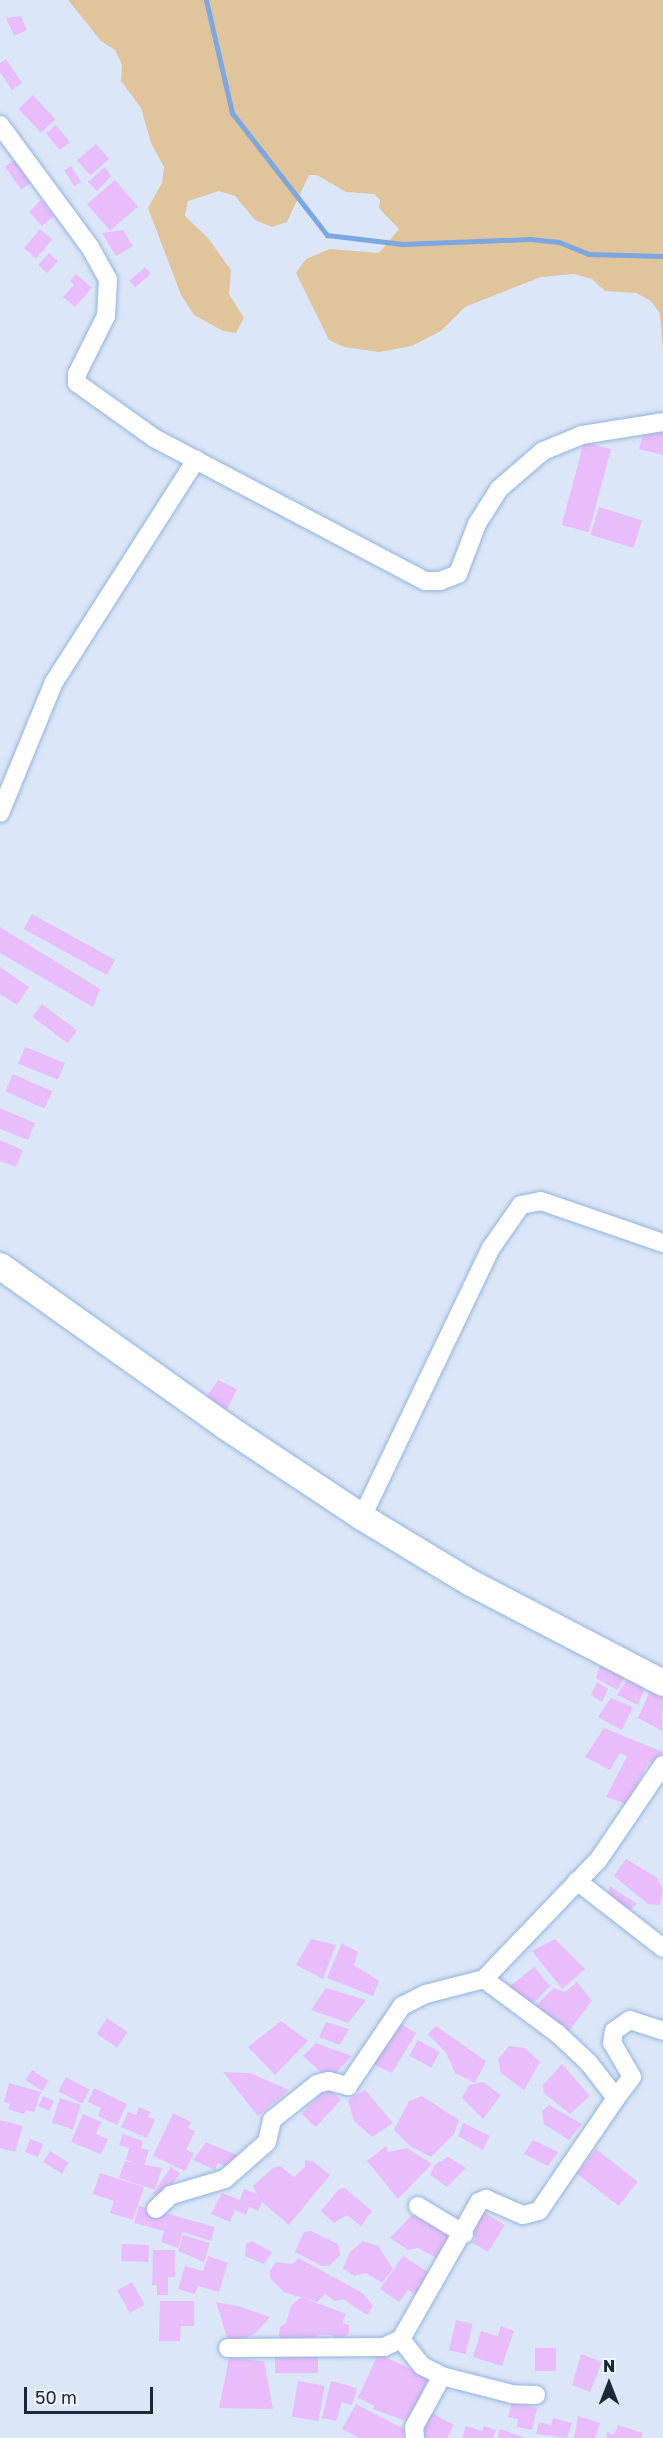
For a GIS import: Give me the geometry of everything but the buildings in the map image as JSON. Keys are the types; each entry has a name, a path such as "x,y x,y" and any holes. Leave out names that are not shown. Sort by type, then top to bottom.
{"street":[{"path":"0,125 90,247 108,279 106,316 77,374 77,383 154,438 425,581 440,581 458,574 477,524 498,489 543,451 582,435 663,422"},
{"path":"0,813 54,682 196,460"},
{"path":"362,1516 491,1248 521,1205 541,1202 663,1243"},
{"path":"0,1266 225,1426 362,1516 471,1583 663,1683"},
{"path":"156,2209 171,2195 225,2180 267,2142 272,2120 316,2084 329,2081 348,2086 402,2006 426,1994 484,1979 599,1859 663,1764"},
{"path":"577,1881 663,1948"},
{"path":"484,1979 558,2034 589,2063 616,2098"},
{"path":"228,2348 384,2347 401,2339 483,2199 523,2215 543,2208 632,2077 612,2043 614,2031 630,2020 663,2031"},
{"path":"418,2206 464,2234"},
{"path":"401,2339 422,2366 442,2376 512,2394 536,2395"},
{"path":"415,2438 414,2427 442,2376"}],"shaded area":[{"path":"68,0 663,0 663,352 660,314 651,301 636,293 605,291 592,279 574,274 541,277 465,307 441,331 412,346 379,352 344,347 329,340 296,273 306,259 330,249 379,253 399,229 379,208 380,200 374,194 346,192 317,175 309,175 287,222 272,227 255,220 235,196 219,191 188,201 185,216 208,238 231,270 229,294 244,318 236,333 223,331 194,315 181,295 148,208 162,183 164,167 151,143 141,108 121,81 122,65 115,50 101,41"}],"waterway":[{"path":"206,0 232,113 327,235 402,244 530,239 559,242 588,254 663,256"}]}
